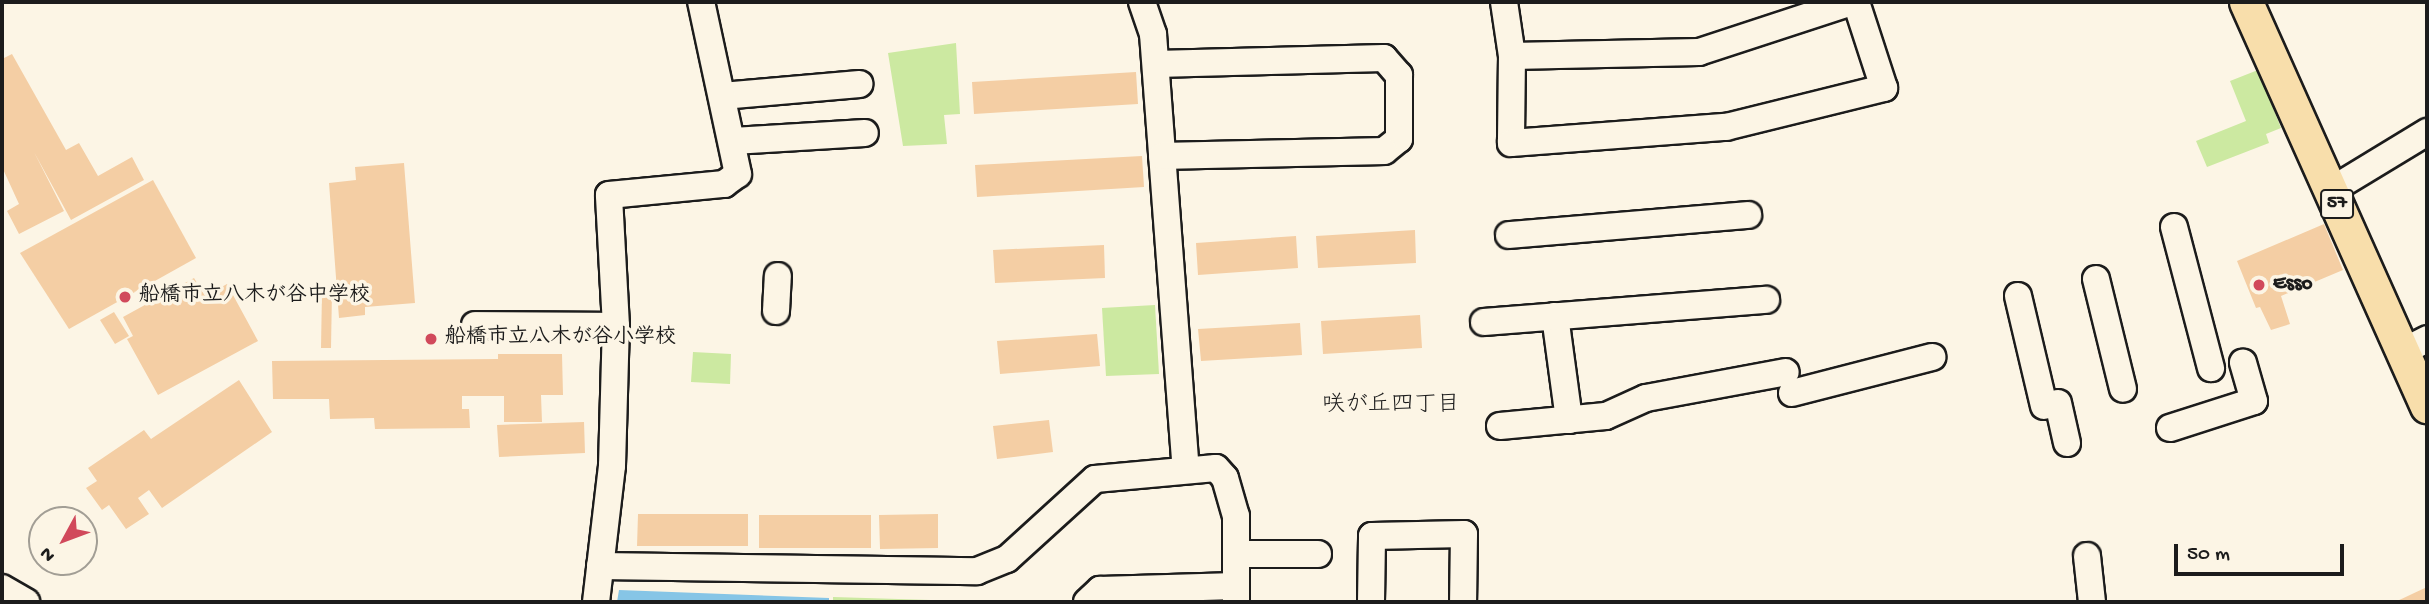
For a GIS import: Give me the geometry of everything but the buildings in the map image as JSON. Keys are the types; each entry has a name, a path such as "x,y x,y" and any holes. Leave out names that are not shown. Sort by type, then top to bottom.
{"main road":[{"name":"57","path":"2246,2 2330,191 2415,345 2427,406"}],"street":[{"path":"596,602 612,466 616,326 608,195 730,181 739,166 701,2"},
{"path":"1142,2 1153,34 1156,64 1186,469"},
{"path":"1504,2 1512,56 1511,143 1726,127 1884,88 1854,2 1699,52 1512,56"},
{"path":"1156,64 1384,58 1399,75 1399,139 1384,151 1162,156"},
{"path":"722,96 859,84"},
{"path":"2330,191 2427,132"},
{"path":"733,141 865,133"},
{"path":"1509,235 1748,215"},
{"path":"2174,227 2211,368"},
{"path":"776,311 778,276"},
{"path":"2096,279 2123,389"},
{"path":"2018,296 2051,404 2067,443"},
{"path":"1484,322 1766,299"},
{"path":"1555,316 1569,420"},
{"path":"475,325 616,326"},
{"path":"1500,426 1606,416 1646,398 1789,382 1932,357"},
{"path":"2169,428 2253,401 2244,363"},
{"path":"600,566 977,570 1007,559 1095,479 1216,468 1226,481 1236,516 1236,594 1100,590 1087,602"},
{"path":"1371,602 1372,536 1464,534 1464,602"},
{"path":"1236,554 1318,554"},
{"path":"2087,556 2092,602"},
{"path":"2,588 26,602"}],"green space":[{"path":"956,43 960,114 944,115 947,144 903,146 888,53"},
{"path":"2258,70 2281,128 2266,134 2269,143 2207,167 2196,141 2246,121 2230,81"},
{"path":"1155,305 1159,374 1106,376 1102,308"},
{"path":"693,352 731,354 730,384 691,382"},
{"path":"833,597 931,600 931,602 833,602"}],"water":[{"path":"619,590 829,598 829,602 617,602"}],"place":[{"name":"Esso","path":"2259,285"},
{"name":"船橋市立八木が谷中学校","path":"125,297"},
{"name":"船橋市立八木が谷小学校","path":"431,339"}],"district":[{"name":"咲が丘四丁目","path":"1391,406"}]}
